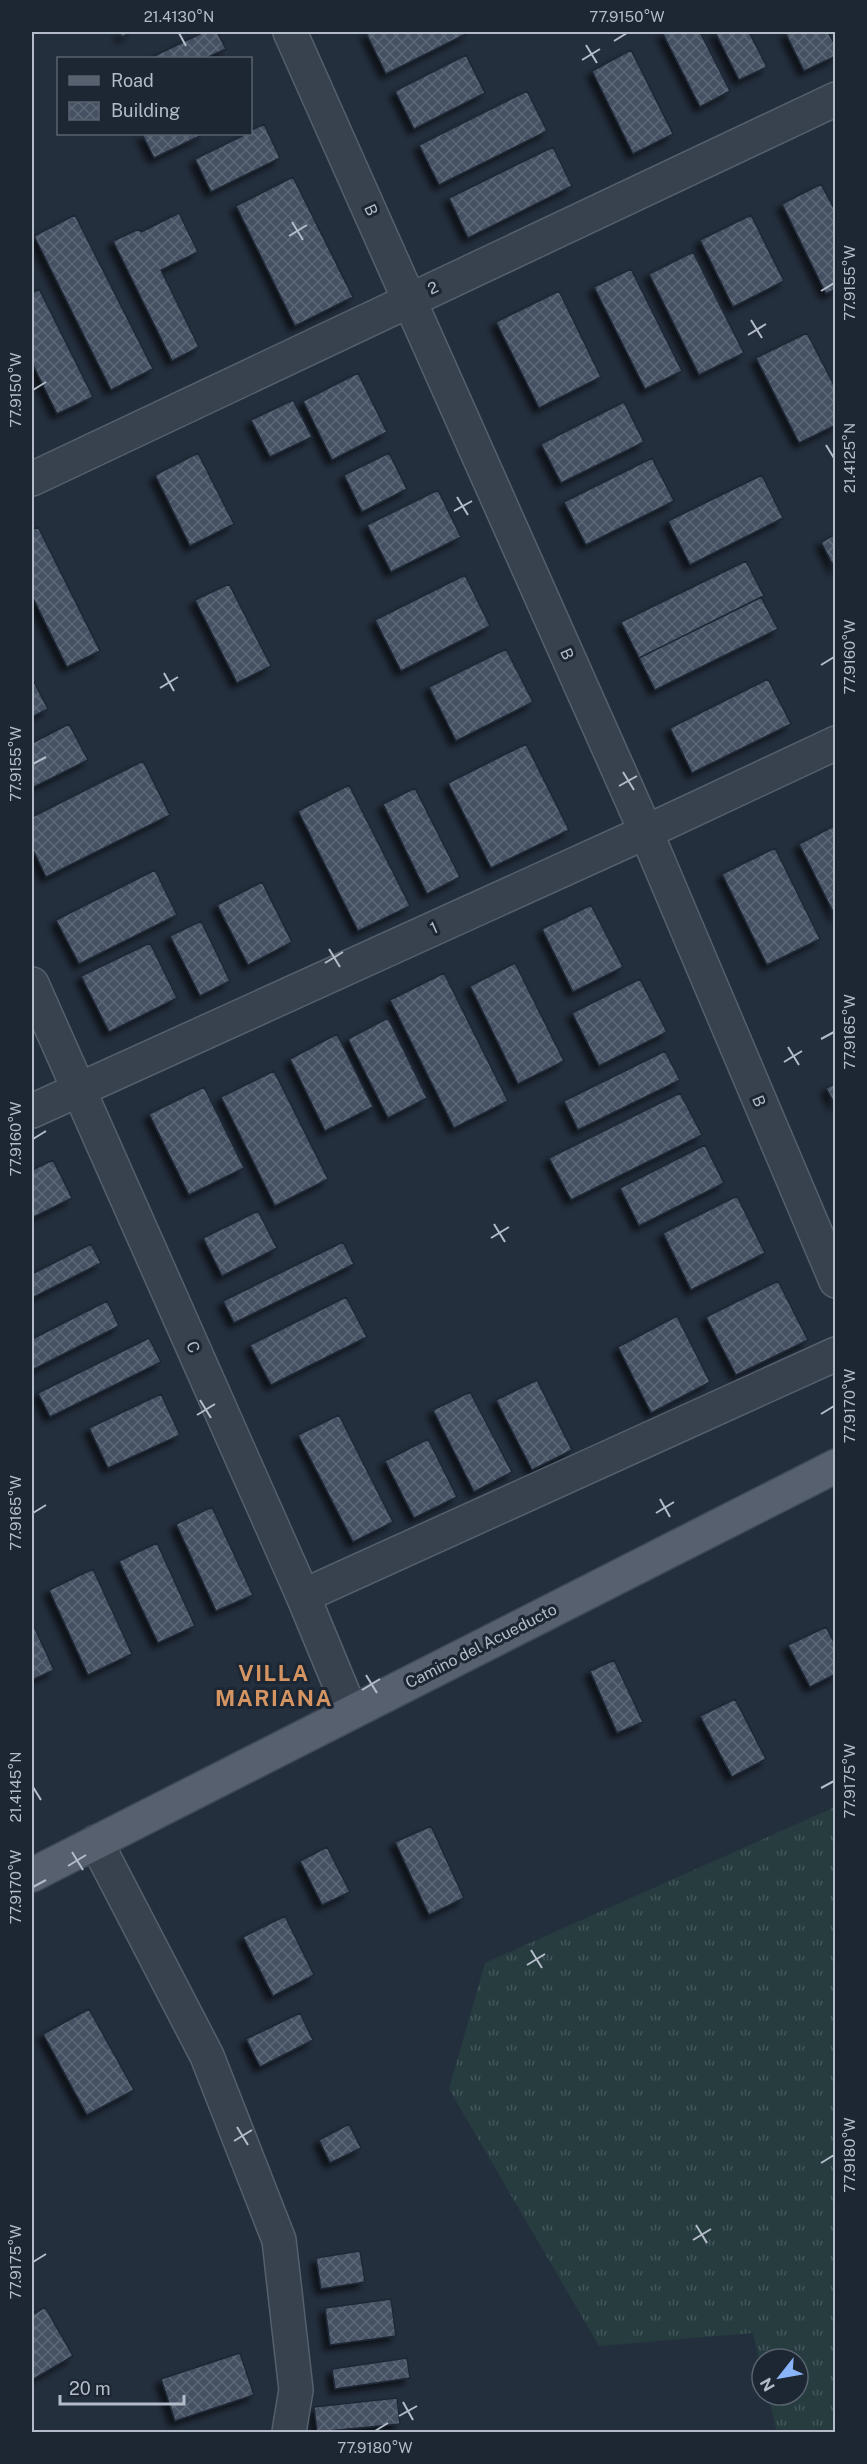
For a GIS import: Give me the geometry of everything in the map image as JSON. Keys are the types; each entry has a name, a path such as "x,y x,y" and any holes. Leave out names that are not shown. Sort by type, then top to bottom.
{"main road":[{"name":"Camino del Acueducto","path":"32,1875 836,1466"}],"street":[{"name":"B","path":"290,32 646,832 836,1281"},
{"name":"2","path":"32,479 836,99"},
{"name":"1","path":"32,1111 646,832 836,743"},
{"name":"C","path":"32,984 303,1596 351,1712"},
{"path":"303,1596 836,1354"},
{"path":"96,1842 207,2056 279,2240 296,2390 289,2433"}],"green space":[{"path":"835,1807 835,2432 777,2432 771,2407 810,2407 810,2347 756,2347 753,2333 599,2346 449,2089 485,1963"}],"building":[{"path":"119,32 133,32 122,37"},
{"path":"204,32 217,32 226,49 208,57 152,57"},
{"path":"470,32 386,74 366,33"},
{"path":"662,32 700,32 730,91 700,107"},
{"path":"715,32 749,32 767,67 739,80"},
{"path":"785,32 828,32 836,47 836,56 804,71"},
{"path":"631,50 673,134 633,154 592,71"},
{"path":"466,55 485,93 414,129 395,91"},
{"path":"527,91 547,131 439,185 419,145"},
{"path":"264,124 280,158 211,192 195,159 244,135 252,135 252,130"},
{"path":"142,135 202,135 154,158"},
{"path":"553,147 572,186 468,238 449,198"},
{"path":"293,177 353,297 295,326 236,206"},
{"path":"821,184 836,212 836,289 826,294 782,204"},
{"path":"179,213 198,252 161,270 199,347 172,361 113,241 139,229 141,232"},
{"path":"75,215 153,369 111,390 34,236"},
{"path":"751,215 784,281 733,307 700,240"},
{"path":"693,252 744,353 699,375 649,274"},
{"path":"631,269 682,371 645,389 594,287"},
{"path":"39,289 93,397 57,414 32,363 32,293"},
{"path":"559,291 601,377 539,408 496,322"},
{"path":"807,333 836,389 836,425 799,443 756,358"},
{"path":"358,373 387,432 332,460 303,401"},
{"path":"293,400 312,437 270,457 251,420"},
{"path":"624,402 644,442 561,483 541,444"},
{"path":"198,453 234,524 190,546 155,475"},
{"path":"389,453 407,489 362,512 344,475"},
{"path":"652,458 674,501 586,545 564,502"},
{"path":"762,475 783,518 690,565 668,521"},
{"path":"438,490 461,537 391,572 367,525"},
{"path":"38,527 100,651 67,667 32,596 32,530"},
{"path":"836,534 836,571 821,542"},
{"path":"746,561 764,596 639,658 621,622"},
{"path":"465,575 490,626 401,671 375,620"},
{"path":"229,584 271,666 237,683 195,600"},
{"path":"761,597 778,629 655,690 639,658"},
{"path":"506,649 533,702 456,741 429,687"},
{"path":"32,678 48,709 32,717"},
{"path":"768,679 791,724 692,773 670,728"},
{"path":"69,724 88,760 32,788 32,743"},
{"path":"526,744 569,830 491,868 448,783"},
{"path":"143,761 170,815 46,877 32,848 32,817"},
{"path":"349,785 410,906 358,931 298,811"},
{"path":"415,788 460,877 427,894 383,804"},
{"path":"836,825 836,918 799,844"},
{"path":"775,848 820,939 767,965 722,874"},
{"path":"155,870 177,915 79,964 56,920"},
{"path":"262,882 292,942 248,965 217,905"},
{"path":"591,905 623,967 573,992 542,929"},
{"path":"201,921 230,981 200,996 170,936"},
{"path":"150,943 177,998 109,1032 81,976"},
{"path":"515,963 564,1061 518,1084 470,986"},
{"path":"444,973 508,1101 454,1128 390,1000"},
{"path":"640,979 667,1032 599,1066 572,1013"},
{"path":"388,1018 427,1098 388,1118 348,1039"},
{"path":"337,1034 373,1107 325,1131 290,1059"},
{"path":"665,1051 680,1080 578,1130 564,1101"},
{"path":"274,1071 328,1179 275,1206 221,1097"},
{"path":"836,1083 836,1107 826,1088"},
{"path":"204,1087 244,1168 189,1195 149,1114"},
{"path":"680,1093 702,1135 571,1200 549,1158"},
{"path":"705,1145 724,1183 639,1226 620,1188"},
{"path":"53,1160 72,1198 32,1218 32,1170"},
{"path":"737,1196 765,1253 691,1290 663,1233"},
{"path":"258,1211 277,1248 222,1276 203,1238"},
{"path":"343,1242 354,1264 234,1323 223,1301"},
{"path":"91,1244 101,1263 32,1298 32,1274"},
{"path":"778,1281 808,1340 736,1375 706,1317"},
{"path":"346,1297 367,1337 271,1385 250,1345"},
{"path":"107,1301 119,1326 32,1370 32,1339"},
{"path":"677,1316 710,1382 651,1413 618,1347"},
{"path":"149,1338 161,1362 50,1417 38,1393"},
{"path":"537,1380 572,1450 532,1470 496,1400"},
{"path":"470,1392 512,1472 474,1492 433,1410"},
{"path":"161,1394 180,1435 108,1468 89,1428"},
{"path":"339,1415 393,1522 353,1542 298,1435"},
{"path":"428,1439 457,1497 414,1518 385,1461"},
{"path":"212,1507 253,1595 216,1611 176,1524"},
{"path":"157,1543 195,1626 158,1643 119,1561"},
{"path":"93,1569 132,1654 88,1675 49,1590"},
{"path":"32,1622 54,1670 32,1680"},
{"path":"826,1627 836,1646 836,1674 810,1687 788,1645"},
{"path":"614,1660 643,1722 617,1733 590,1671"},
{"path":"735,1699 766,1759 732,1777 700,1716"},
{"path":"431,1826 464,1898 429,1915 395,1842"},
{"path":"327,1847 350,1892 322,1905 300,1861"},
{"path":"285,1916 314,1975 273,1996 243,1937"},
{"path":"89,2009 134,2090 87,2115 43,2034"},
{"path":"300,2013 313,2040 260,2067 246,2039"},
{"path":"349,2124 361,2148 330,2163 319,2140"},
{"path":"360,2251 365,2282 321,2289 316,2258"},
{"path":"391,2299 396,2336 330,2345 325,2308"},
{"path":"45,2307 73,2356 32,2380 32,2315"},
{"path":"240,2353 254,2395 175,2421 161,2379"},
{"path":"407,2358 410,2378 335,2389 332,2369"},
{"path":"397,2398 400,2424 317,2432 314,2407"}],"district":[{"name":"VILLA MARIANA","path":"274,1686"}]}
